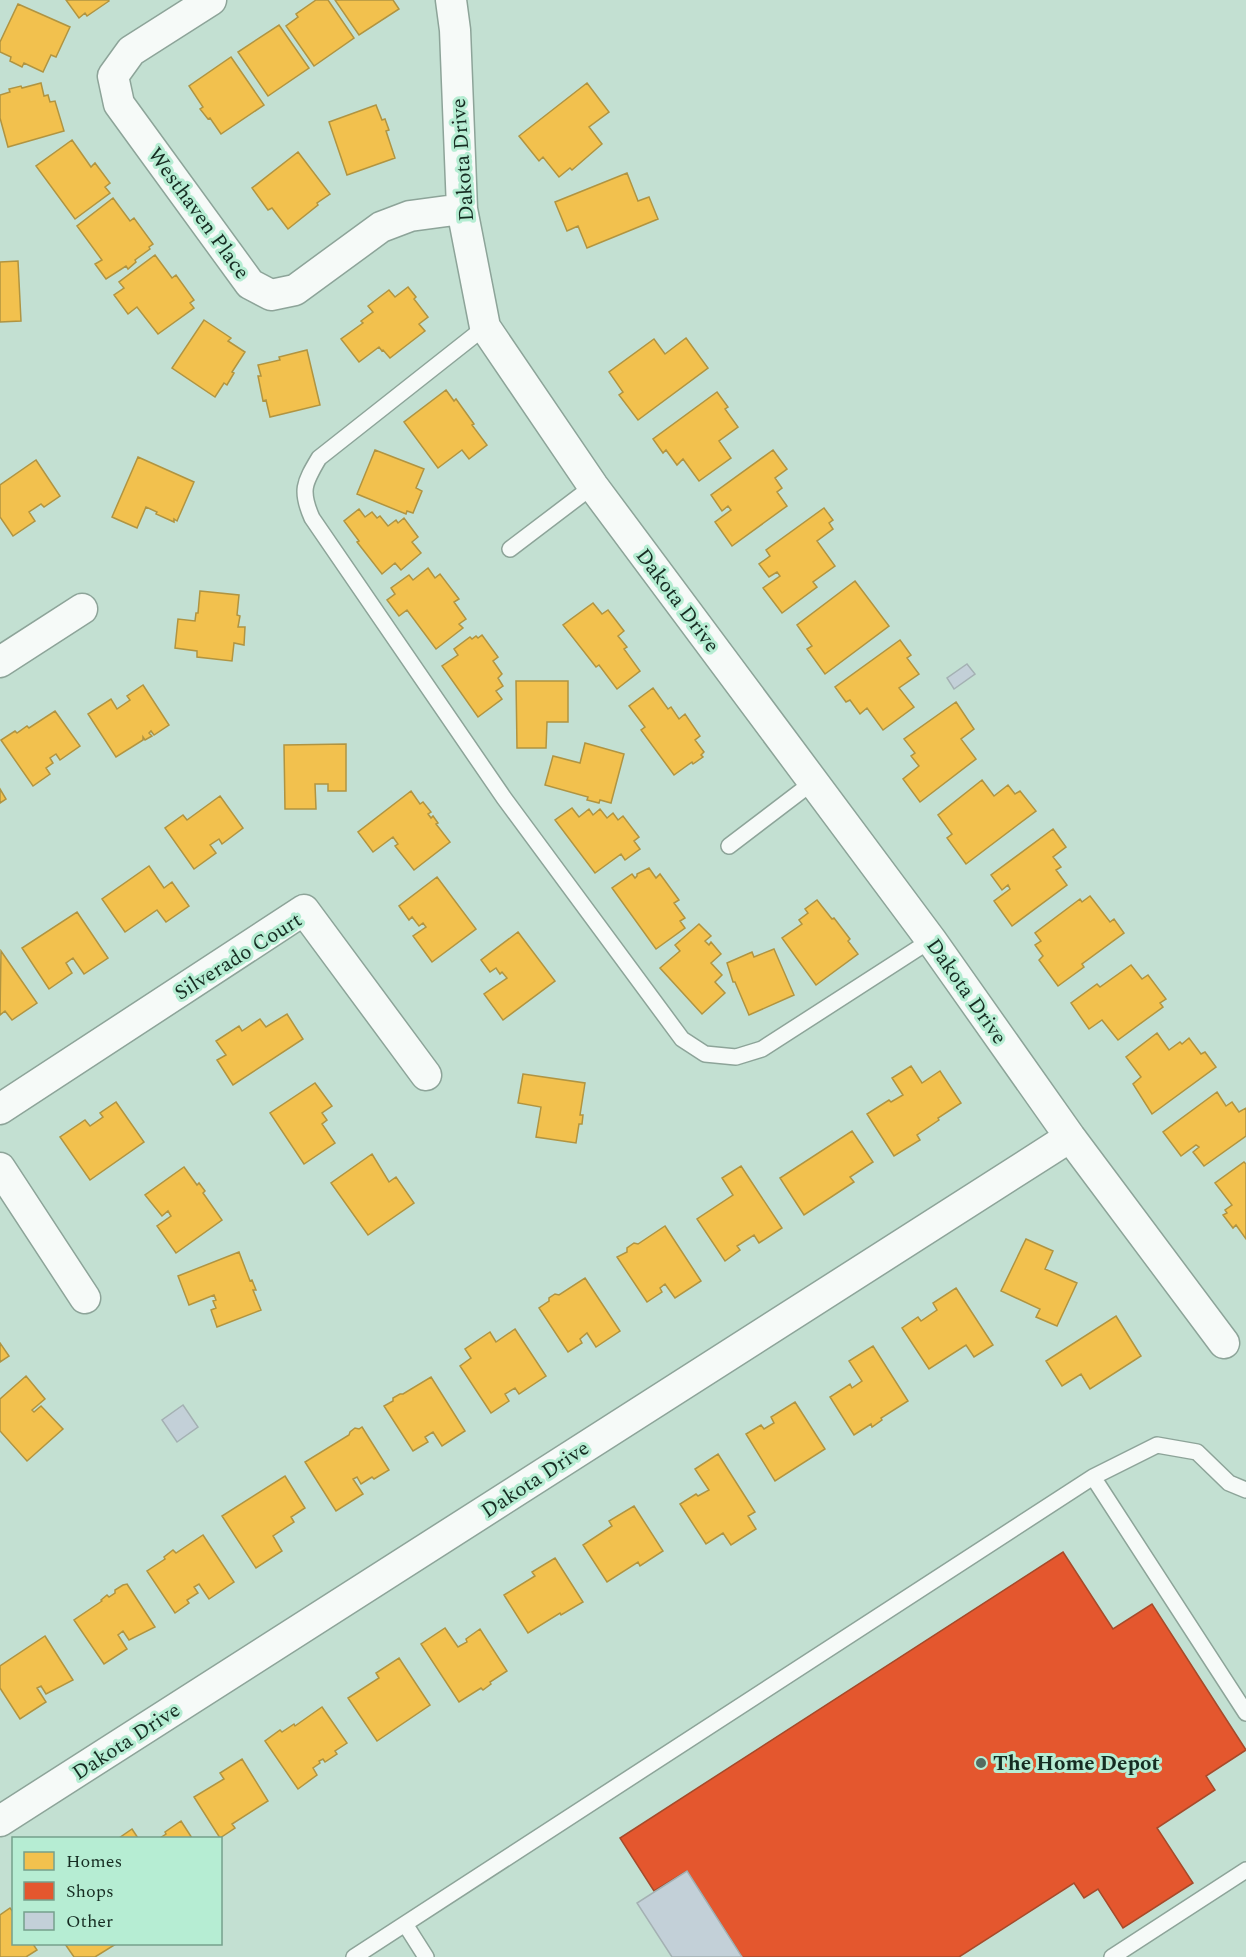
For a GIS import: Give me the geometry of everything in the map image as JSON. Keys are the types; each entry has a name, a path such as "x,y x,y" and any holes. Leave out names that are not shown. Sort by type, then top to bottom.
{"street":[{"name":"Westhaven Place","path":"211,0 131,51 113,76 119,104 250,284 271,295 295,290 381,227 410,216 462,209"},
{"name":"Dakota Drive","path":"451,0 455,30 462,209 485,327 593,486 931,940 1070,1137 1224,1343"},
{"path":"0,662 82,609"},
{"name":"Silverado Court","path":"0,1109 304,910 426,1075"},
{"name":"Dakota Drive","path":"0,1821 1070,1137"},
{"path":"0,1168 85,1298"}],"lane":[{"path":"485,327 319,458 306,479 304,501 312,518 511,808 682,1039 705,1054 736,1057 762,1049 931,940"},
{"path":"510,549 593,486"},
{"path":"729,846 813,782"},
{"path":"354,1957 1093,1477 1157,1445 1197,1452 1229,1483 1246,1490"},
{"path":"1093,1477 1246,1713"},
{"path":"1112,1957 1246,1870"},
{"path":"405,1924 426,1957"}],"building: Homes":[{"path":"66,0 109,1 87,16 85,13 79,18"},
{"path":"316,0 328,0 354,38 314,66 286,26 298,17 296,14"},
{"path":"335,0 393,0 399,9 359,35"},
{"path":"18,4 70,27 56,57 51,55 43,72 24,63 22,67 10,61 11,57 0,52 0,42"},
{"path":"279,25 309,68 268,96 238,52"},
{"path":"231,57 264,105 221,134 210,118 208,119 200,109 203,107 189,86"},
{"path":"41,83 44,96 48,95 50,102 55,101 64,131 8,147 0,118 0,95 10,92 9,89"},
{"path":"587,83 609,112 589,127 602,144 572,170 570,168 559,177 543,157 539,161 519,136"},
{"path":"376,105 389,130 386,131 395,158 347,175 329,122"},
{"path":"72,140 91,167 95,163 110,183 105,187 110,193 75,219 36,166"},
{"path":"298,152 330,194 288,229 272,208 268,210 252,188"},
{"path":"627,173 638,201 649,197 658,219 587,248 578,226 567,231 555,202"},
{"path":"113,198 130,221 134,218 153,244 128,269 126,266 106,279 95,264 102,260 77,226"},
{"path":"155,255 172,278 176,275 194,300 190,303 194,308 158,334 137,307 128,314 114,295 124,288 119,282"},
{"path":"18,261 21,321 0,322 0,262"},
{"path":"408,287 428,317 419,324 425,331 390,358 379,347 359,362 341,339 363,323 361,321 373,312 368,306 389,290 395,297"},
{"path":"204,320 231,338 228,341 245,352 232,372 234,373 227,385 224,383 215,397 172,368"},
{"path":"686,338 708,368 638,420 619,395 623,392 609,372 654,339 665,354"},
{"path":"307,350 320,405 270,417 266,400 263,401 258,365"},
{"path":"446,390 454,401 456,399 487,445 469,459 462,450 438,468 404,422"},
{"path":"717,392 728,407 725,409 738,427 719,441 731,458 699,481 683,459 677,465 666,450 663,453 653,439"},
{"path":"375,450 424,469 416,488 422,491 413,513 407,511 406,514 357,494"},
{"path":"773,450 787,469 775,478 782,488 777,492 787,506 732,546 715,522 731,510 728,506 722,511 711,495"},
{"path":"138,457 194,482 177,521 174,519 174,522 156,514 157,512 146,507 137,528 112,517"},
{"path":"36,460 60,496 44,507 41,504 29,512 35,521 13,536 0,517 0,485"},
{"path":"824,508 833,520 829,523 833,529 817,541 835,566 813,582 817,587 782,613 763,588 780,576 777,572 769,577 759,564 770,556 766,550"},
{"path":"359,509 365,517 372,512 377,518 380,516 388,526 404,518 418,537 412,542 421,553 401,570 395,563 382,574 344,521"},
{"path":"428,568 435,578 440,574 459,599 454,602 466,619 459,624 463,628 436,649 407,610 399,616 387,600 395,594 391,588 409,575 413,580"},
{"path":"855,581 889,626 825,674 807,649 812,646 797,625"},
{"path":"200,591 239,595 238,627 245,627 244,645 234,643 232,661 197,657 197,651 175,648 178,619 195,621"},
{"path":"593,603 602,614 608,610 624,631 618,636 627,647 624,649 640,671 617,689 599,665 596,667 563,625"},
{"path":"482,635 498,657 493,661 502,674 498,678 503,686 496,691 502,699 478,717 442,666 458,655 454,649 470,637 478,638"},
{"path":"900,640 911,655 907,658 919,674 899,688 914,707 883,730 867,708 860,714 850,700 846,702 835,687"},
{"path":"516,681 568,681 568,722 547,722 546,748 517,748"},
{"path":"143,685 169,725 154,735 151,731 149,733 152,736 145,740 143,737 143,740 116,757 88,714 111,699 117,709 130,700 127,696"},
{"path":"653,688 668,709 671,707 679,719 685,714 700,736 695,740 704,752 701,755 703,757 674,775 641,730 645,727 629,706"},
{"path":"956,702 974,729 961,739 976,759 920,802 903,779 919,766 911,756 915,753 904,739"},
{"path":"55,711 80,746 60,760 56,754 50,758 53,763 46,768 50,774 33,786 1,740 15,731 17,733 27,726 29,728"},
{"path":"585,743 624,754 611,803 587,800 588,797 545,785 553,756 580,763"},
{"path":"346,744 346,791 328,791 328,784 315,784 316,809 285,809 284,745"},
{"path":"982,780 994,796 1008,785 1015,794 1020,791 1036,811 966,864 947,838 952,834 938,815"},
{"path":"0,789 6,799 0,803"},
{"path":"411,791 420,804 423,802 431,812 428,814 431,818 433,816 438,823 436,824 450,842 414,870 395,846 398,844 393,837 373,852 358,832"},
{"path":"220,796 243,828 222,844 219,839 210,845 216,853 194,869 165,828 183,815 187,820"},
{"path":"572,808 579,817 589,809 593,815 600,809 607,818 613,813 618,820 623,816 639,837 634,841 640,849 625,860 621,854 595,873 555,820"},
{"path":"1053,829 1066,847 1053,857 1061,867 1056,870 1067,885 1012,926 994,901 1010,889 1008,885 1002,890 991,875"},
{"path":"149,866 164,888 172,882 189,906 166,922 157,910 125,932 102,899"},
{"path":"649,868 656,878 660,874 679,900 674,903 685,918 680,921 685,928 656,949 612,888 632,874 635,878 637,874"},
{"path":"437,877 476,929 432,962 413,936 426,927 423,923 419,926 412,917 409,920 399,906"},
{"path":"1090,896 1110,922 1114,919 1124,933 1082,964 1084,967 1058,986 1039,960 1043,956 1035,945 1041,941 1035,933 1080,899 1082,902"},
{"path":"817,900 850,939 848,941 858,954 816,985 782,938 802,924 799,920 808,913 805,909"},
{"path":"77,912 108,958 84,974 73,958 66,963 72,973 49,989 22,948"},
{"path":"699,924 711,936 705,941 709,945 711,942 721,954 711,963 722,975 715,982 725,993 702,1014 660,968 680,951 675,945"},
{"path":"518,932 555,981 503,1020 484,994 507,978 496,968 490,972 481,960"},
{"path":"774,949 794,995 749,1015 733,982 727,963 752,952 754,957"},
{"path":"1,951 37,1003 12,1020 5,1011 0,1015"},
{"path":"1131,965 1142,979 1148,975 1166,999 1160,1003 1163,1007 1118,1040 1102,1020 1089,1029 1071,1003 1097,984 1100,987"},
{"path":"287,1014 303,1039 233,1085 217,1060 226,1055 216,1041 239,1026 242,1031 260,1019 266,1027"},
{"path":"1157,1033 1169,1050 1189,1038 1201,1054 1205,1052 1216,1067 1152,1114 1133,1084 1141,1077 1126,1057"},
{"path":"911,1066 922,1083 940,1071 961,1103 917,1135 920,1140 894,1156 867,1114 889,1100 891,1102 903,1095 892,1078"},
{"path":"523,1074 585,1083 580,1115 583,1115 582,1124 579,1124 576,1143 536,1137 541,1107 518,1103"},
{"path":"315,1083 332,1106 322,1113 327,1120 322,1124 335,1143 304,1164 270,1113"},
{"path":"1217,1092 1226,1106 1232,1102 1239,1112 1246,1108 1246,1136 1204,1166 1193,1152 1199,1147 1196,1145 1181,1156 1163,1132"},
{"path":"116,1102 144,1142 90,1180 60,1137 85,1120 90,1126 103,1117 100,1113"},
{"path":"852,1131 873,1162 850,1177 854,1182 804,1215 780,1178"},
{"path":"372,1154 389,1182 396,1177 414,1203 368,1235 331,1183"},
{"path":"1244,1162 1246,1164 1246,1239 1236,1225 1233,1228 1223,1215 1227,1213 1225,1210 1232,1205 1215,1183"},
{"path":"741,1166 782,1228 759,1243 754,1235 737,1246 740,1250 725,1261 697,1219 733,1195 722,1178"},
{"path":"184,1167 197,1185 199,1183 205,1191 203,1193 222,1220 176,1253 157,1226 171,1216 168,1211 162,1216 145,1195"},
{"path":"665,1226 701,1281 675,1298 665,1284 660,1288 662,1292 647,1302 617,1257 627,1252 627,1248 634,1243 638,1244"},
{"path":"1026,1239 1053,1251 1045,1269 1077,1283 1057,1326 1036,1317 1040,1309 1001,1291"},
{"path":"239,1252 250,1281 252,1280 256,1290 253,1290 261,1310 217,1327 211,1310 216,1308 213,1301 216,1300 214,1295 189,1305 178,1276"},
{"path":"585,1278 620,1331 596,1347 587,1333 580,1339 582,1343 568,1352 539,1308 555,1294 559,1295"},
{"path":"956,1288 993,1345 974,1357 966,1345 929,1369 902,1328 918,1317 921,1321 937,1310 933,1303"},
{"path":"1116,1316 1141,1356 1090,1389 1081,1374 1062,1386 1046,1361"},
{"path":"515,1329 546,1376 519,1394 515,1388 505,1394 509,1401 491,1413 460,1366 471,1358 465,1349 490,1332 496,1342"},
{"path":"0,1343 9,1356 0,1362"},
{"path":"873,1346 908,1401 881,1418 882,1420 872,1427 871,1424 854,1435 830,1397 850,1384 852,1388 862,1381 849,1361"},
{"path":"26,1376 45,1399 32,1410 34,1412 41,1406 63,1429 27,1461 0,1431 0,1399"},
{"path":"431,1377 465,1431 442,1446 433,1432 425,1437 428,1442 413,1451 384,1406 393,1401 393,1398"},
{"path":"795,1402 825,1449 775,1481 746,1434 761,1425 764,1429 774,1423 771,1417"},
{"path":"362,1427 389,1470 361,1484 357,1477 353,1479 363,1494 336,1511 305,1462 349,1435 355,1428"},
{"path":"718,1454 755,1512 748,1516 756,1529 731,1545 723,1533 706,1544 680,1504 696,1494 698,1496 709,1490 695,1469"},
{"path":"285,1476 305,1508 291,1517 294,1522 273,1536 282,1551 256,1568 222,1516"},
{"path":"634,1506 663,1551 640,1566 638,1562 607,1582 583,1545 612,1526 609,1521"},
{"path":"203,1535 234,1582 209,1599 199,1584 194,1587 198,1593 187,1600 189,1603 175,1613 147,1571 165,1559 164,1557 173,1550 176,1553"},
{"path":"555,1558 583,1602 528,1633 504,1595 535,1576 532,1572"},
{"path":"127,1584 155,1627 129,1640 123,1631 118,1635 127,1649 104,1664 74,1620 107,1595 109,1597 115,1593 115,1590"},
{"path":"445,1628 458,1647 467,1642 466,1639 480,1629 507,1671 490,1682 491,1684 483,1690 481,1688 459,1702 421,1644"},
{"path":"45,1636 73,1680 46,1694 41,1686 37,1688 46,1702 20,1719 0,1688 0,1666"},
{"path":"399,1658 430,1705 377,1741 348,1698 379,1678 376,1673"},
{"path":"322,1707 347,1743 325,1762 323,1759 319,1761 320,1763 313,1768 317,1775 298,1789 265,1741 280,1730 282,1732 294,1724 295,1726"},
{"path":"242,1759 268,1801 232,1824 235,1828 222,1837 194,1797 224,1779 220,1773"},
{"path":"181,1821 191,1837 162,1837 166,1834 165,1832"},
{"path":"132,1829 137,1837 120,1837"},
{"path":"10,1908 12,1910 12,1945 34,1945 37,1950 26,1957 0,1957 0,1915"},
{"path":"66,1945 114,1945 95,1957 74,1957"}],"building: Shops":[{"name":"The Home Depot","path":"1063,1552 1113,1629 1152,1604 1246,1750 1206,1776 1215,1790 1157,1828 1193,1883 1123,1928 1098,1889 1084,1898 1074,1883 959,1957 742,1957 687,1871 654,1891 620,1838"}],"building: Other":[{"path":"967,664 975,674 954,689 947,678"},
{"path":"183,1405 198,1427 177,1442 162,1420"},
{"path":"687,1871 742,1957 672,1957 637,1903"}],"place":[{"name":"The Home Depot","path":"981,1763"}]}
